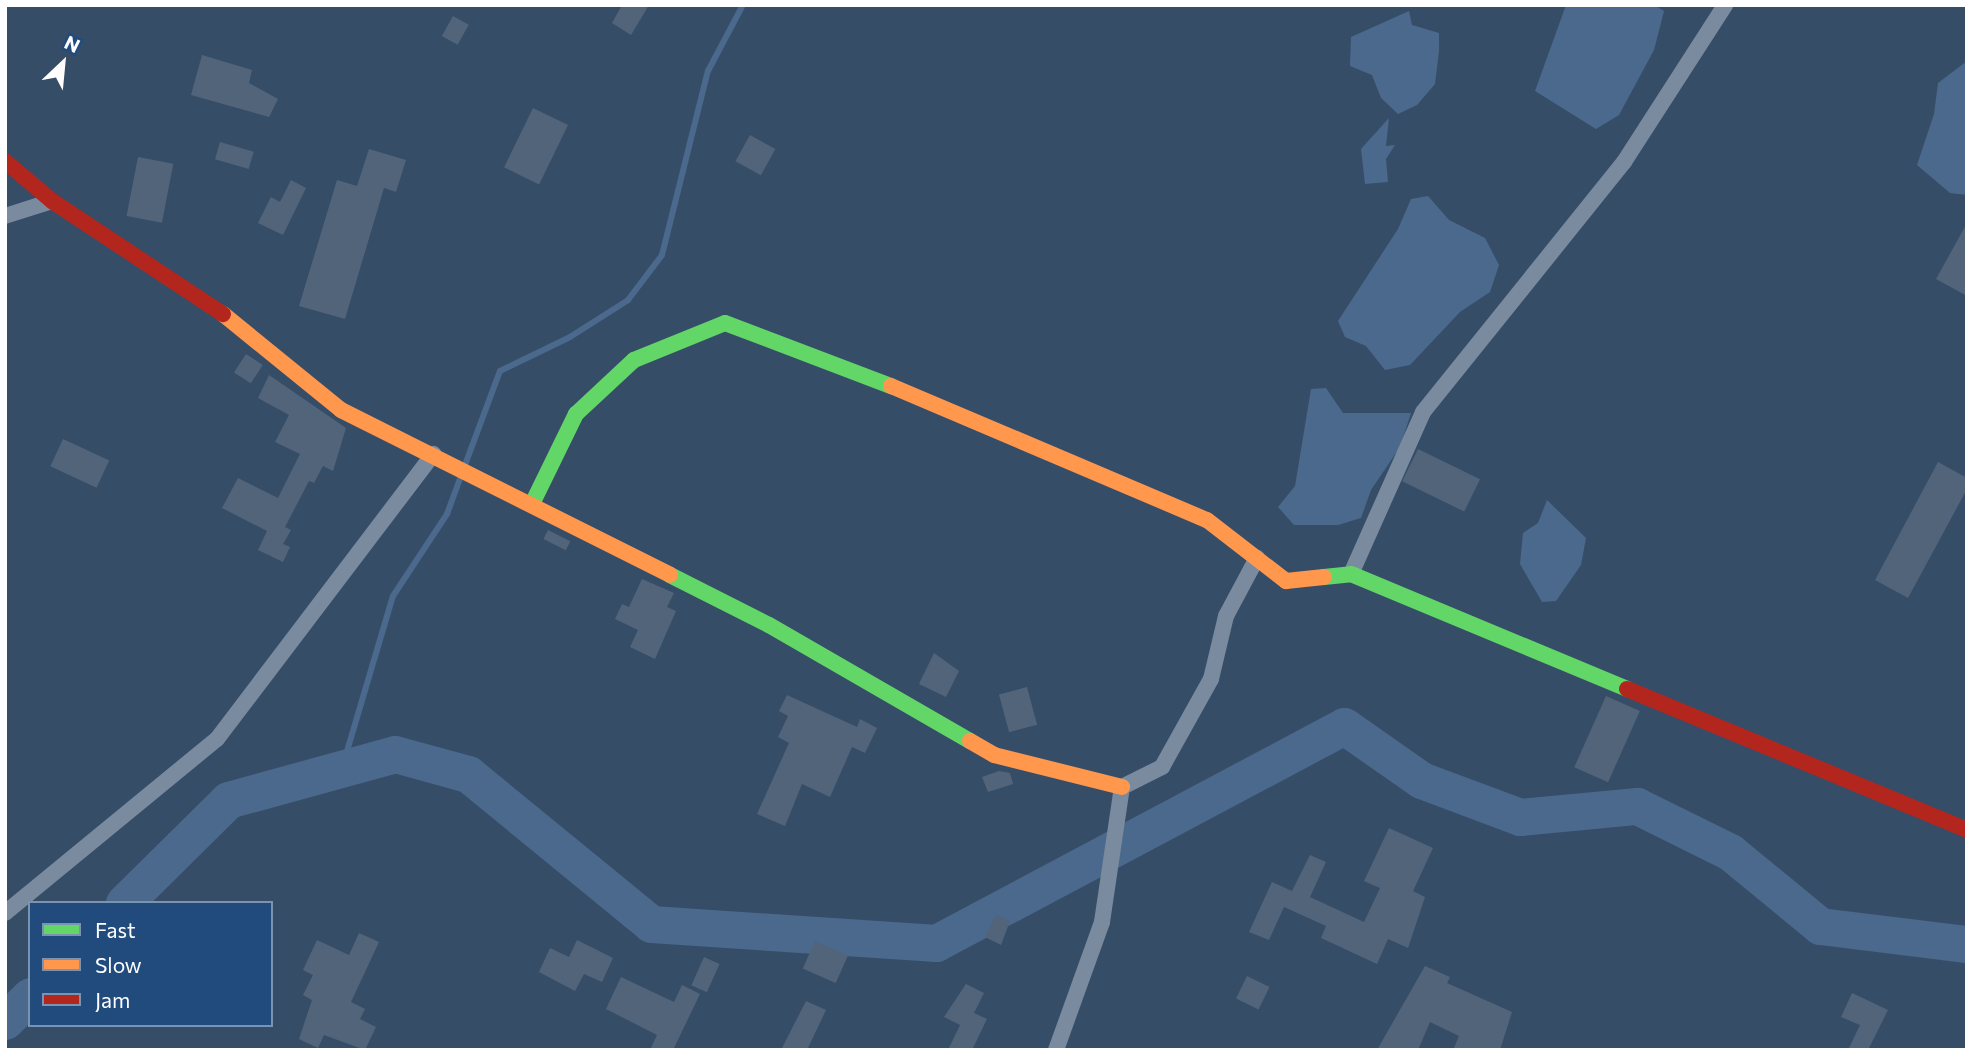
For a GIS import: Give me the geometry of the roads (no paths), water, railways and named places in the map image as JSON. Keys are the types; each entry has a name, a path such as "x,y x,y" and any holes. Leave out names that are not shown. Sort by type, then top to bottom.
{"street":[{"path":"1351,574 1423,412 1624,162 1725,5"},
{"path":"5,162 52,201 215,308 341,410 533,502 769,625 994,755 1122,787 1162,767 1211,678 1226,616 1257,558"},
{"path":"5,216 52,201"},
{"path":"533,502 576,414 634,360 725,323 932,401 1207,520 1286,581 1351,574 1967,830"},
{"path":"5,913 217,739 433,454"},
{"path":"1056,1050 1101,922 1122,787"}],"water":[{"path":"1566,5 1654,5 1664,11 1654,50 1619,115 1596,129 1535,91"},
{"path":"1409,11 1412,25 1439,33 1439,51 1435,84 1417,105 1398,114 1381,98 1372,75 1350,66 1351,37"},
{"path":"1967,61 1967,195 1950,193 1917,165 1934,114 1938,83"},
{"path":"1389,118 1386,146 1395,145 1386,159 1388,182 1365,184 1361,149"},
{"path":"1428,196 1449,220 1485,238 1499,265 1490,292 1460,312 1410,365 1385,370 1366,346 1345,337 1338,321 1398,229 1411,199"},
{"path":"1326,388 1343,413 1411,413 1400,447 1371,490 1361,518 1338,525 1294,525 1278,507 1295,486 1311,389"},
{"path":"1547,500 1586,538 1581,565 1556,601 1542,602 1520,564 1523,533 1538,523"}],"waterway":[{"path":"465,465 500,371 570,337 628,300 662,255 708,71 743,5"},
{"path":"342,768 393,596 447,514 461,476"},
{"path":"126,901 228,800 395,754 468,774 651,924 936,943 1344,726 1421,780 1520,817 1637,806 1730,852 1820,926 1967,944"},
{"path":"5,1021 28,998"}]}
